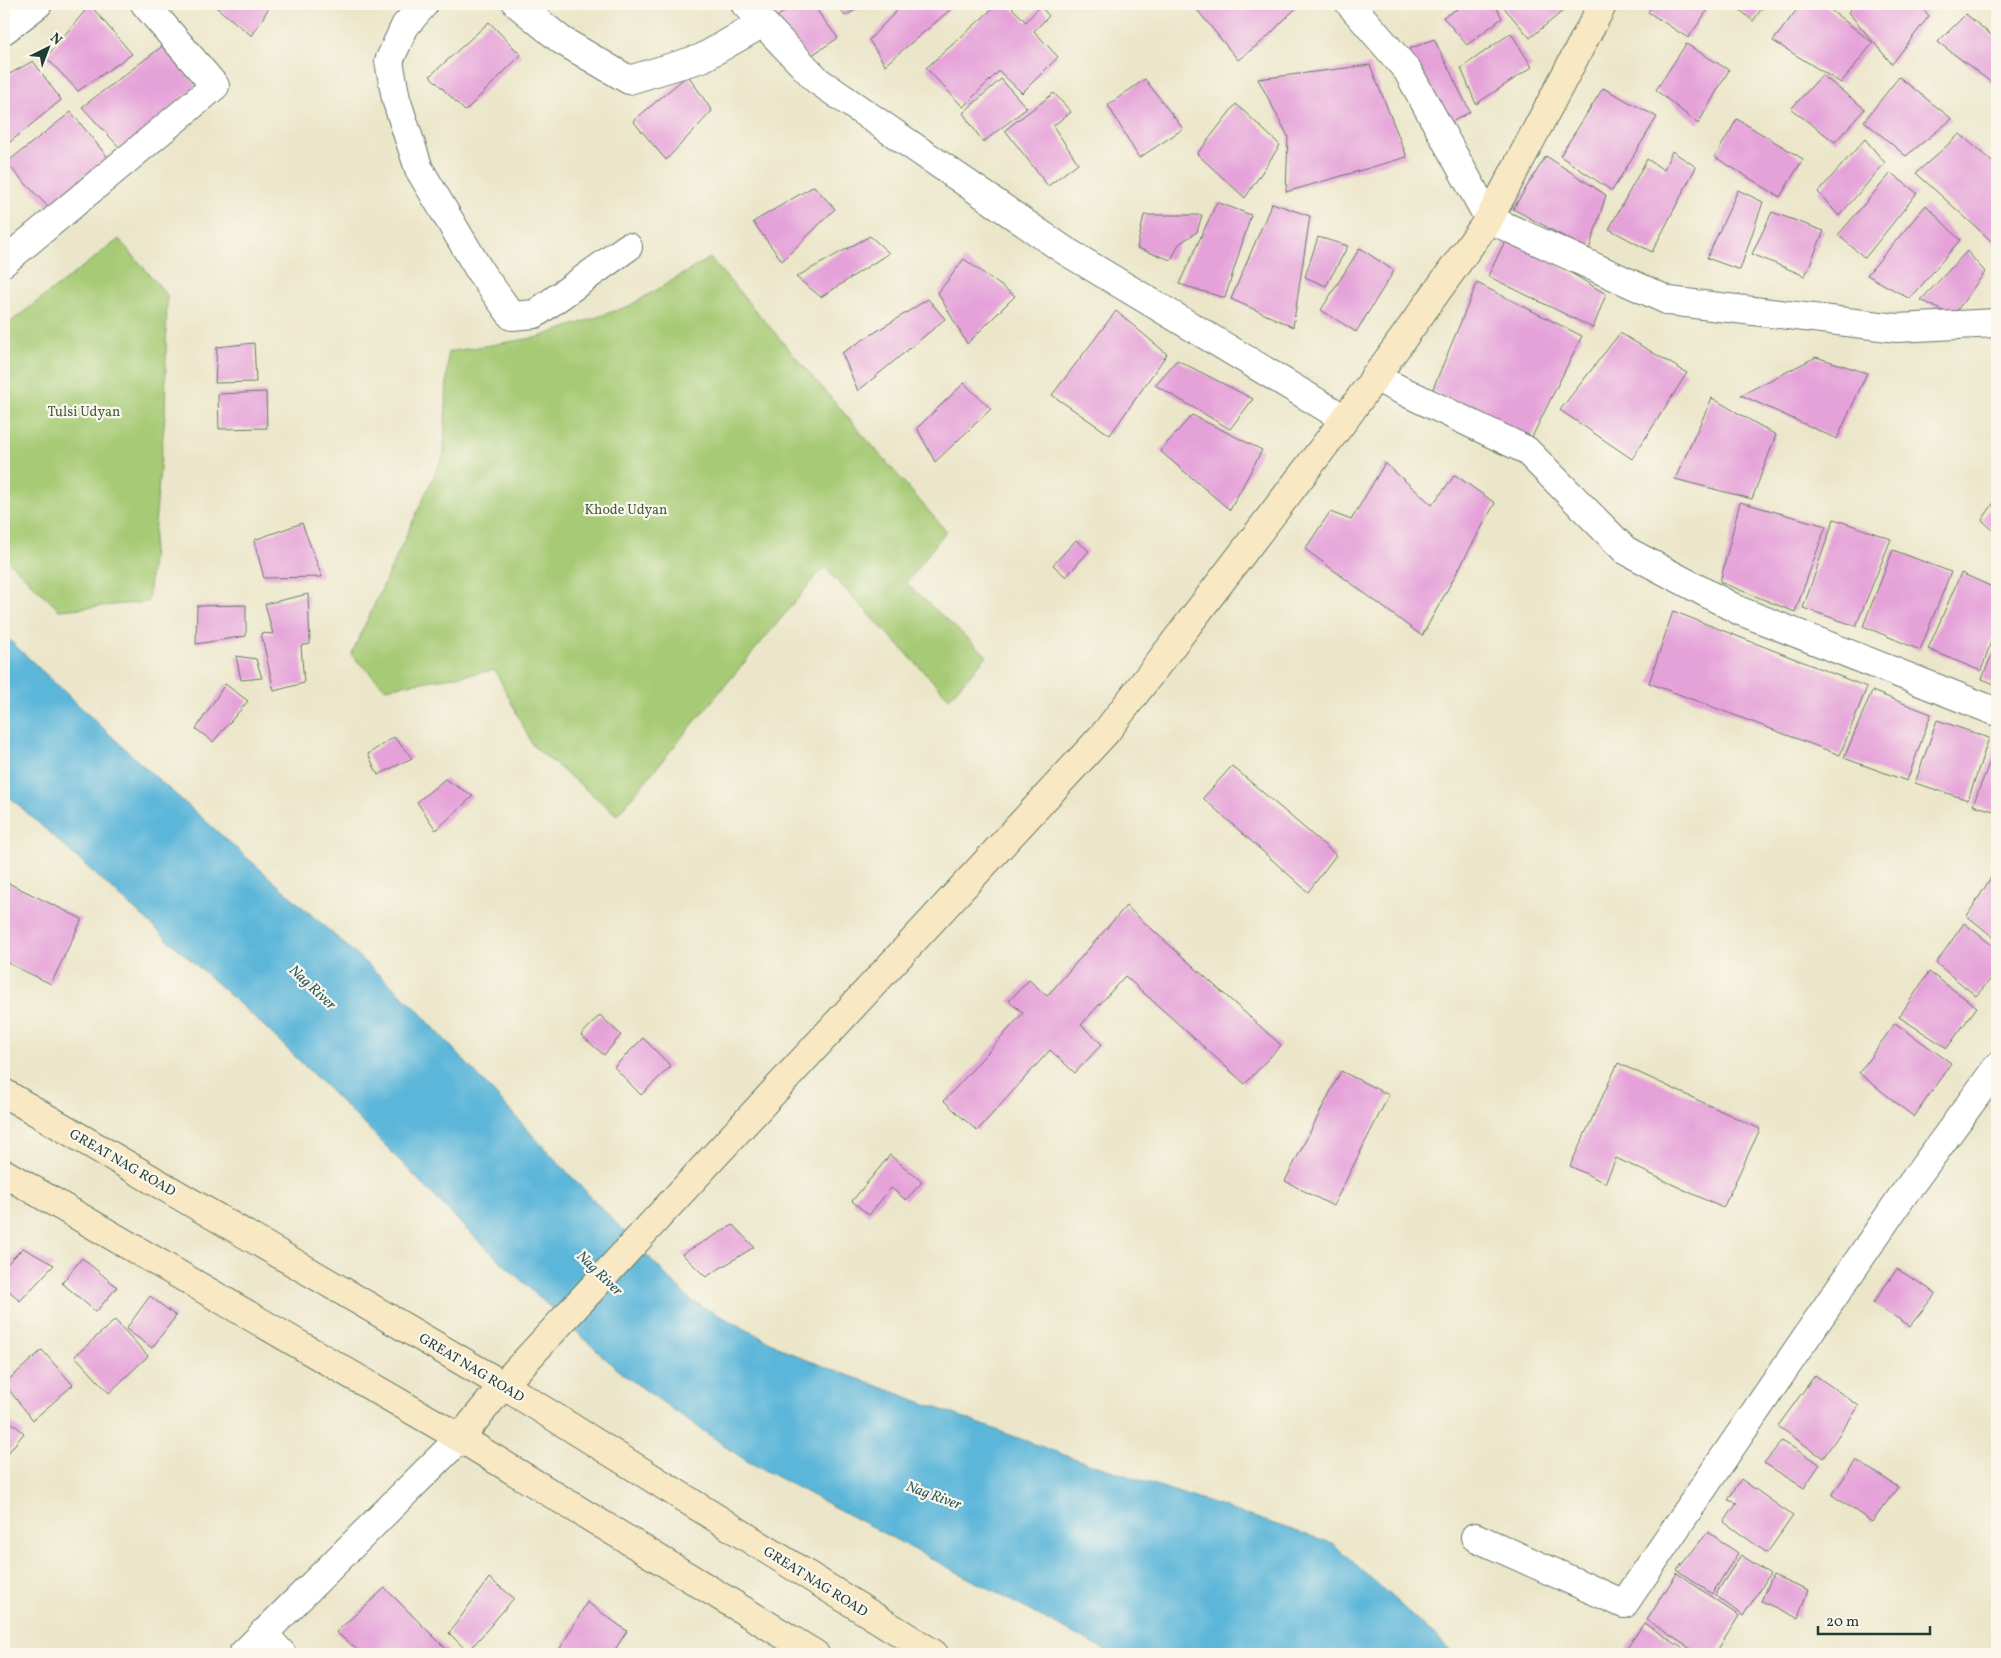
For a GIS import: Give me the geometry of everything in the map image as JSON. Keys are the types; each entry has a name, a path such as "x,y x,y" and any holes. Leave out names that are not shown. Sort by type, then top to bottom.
{"main road":[{"path":"460,1438 503,1385 1106,732 1346,419 1374,377 1489,219 1600,5"},
{"name":"GREAT NAG ROAD","path":"4,1092 503,1385 934,1654"},
{"path":"4,1173 460,1438 815,1654"}],"street":[{"path":"4,30 38,4"},
{"path":"4,262 215,86 145,4"},
{"path":"424,4 405,26 389,61 396,99 419,169 481,273 512,316 535,314 628,247"},
{"path":"517,4 560,40 629,80 702,58 754,13 818,81 1064,250 1346,419"},
{"path":"1350,4 1407,70 1489,219 1669,301 1897,328 1997,323"},
{"path":"1374,377 1526,450 1625,550 1740,611 1997,712"},
{"path":"1474,1537 1624,1604 1901,1198 1997,1067"},
{"path":"243,1654 460,1438"},
{"path":"263,1632 282,1654"}],"green space":[{"name":"Tulsi Udyan","path":"119,239 167,295 165,414 148,602 59,610 4,557 4,327"},
{"name":"Khode Udyan","path":"710,258 946,531 906,583 987,656 949,698 824,567 617,815 533,746 495,670 385,688 351,655 444,454 448,352 539,337 629,306"}],"water":[{"name":"Nag River","path":"4,635 140,763 412,1004 547,1151 690,1300 799,1357 1067,1456 1332,1543 1455,1654 1112,1654 745,1460 621,1373 467,1230 375,1135 265,1027 4,792"}],"building":[{"path":"212,4 271,4 252,36"},
{"path":"796,4 812,4 838,38 806,59 775,18"},
{"path":"837,4 866,4 845,16"},
{"path":"903,4 957,4 885,65 869,40"},
{"path":"998,4 1008,4 1026,22 1040,6 1049,16 1034,31 1058,57 1022,93 999,71 963,107 926,68"},
{"path":"1205,4 1300,4 1264,40 1238,60 1198,11"},
{"path":"1466,4 1495,4 1502,18 1467,45 1443,17"},
{"path":"1501,4 1559,4 1564,10 1530,38"},
{"path":"1654,4 1712,4 1688,38 1648,12"},
{"path":"1733,4 1765,4 1753,21"},
{"path":"1801,4 1823,4 1873,43 1841,83 1773,41"},
{"path":"1856,4 1918,4 1929,16 1892,64 1848,12"},
{"path":"90,5 132,54 78,91 46,57"},
{"path":"1966,14 1997,40 1996,86 1938,42"},
{"path":"489,22 521,55 465,111 430,76"},
{"path":"1511,33 1532,67 1476,104 1461,68"},
{"path":"1434,39 1470,112 1448,124 1407,50"},
{"path":"1686,44 1729,70 1698,124 1656,90"},
{"path":"164,45 196,86 122,150 82,107"},
{"path":"33,61 61,100 4,147 4,77"},
{"path":"1370,65 1407,157 1286,192 1288,136 1258,79"},
{"path":"688,75 712,111 666,160 633,121"},
{"path":"1822,75 1865,109 1835,142 1791,109"},
{"path":"1899,77 1952,119 1906,156 1864,121"},
{"path":"1001,79 1027,108 983,142 963,113"},
{"path":"1145,79 1183,129 1139,158 1108,105"},
{"path":"1603,88 1657,117 1612,191 1560,156"},
{"path":"1054,93 1071,112 1053,126 1078,163 1048,186 1005,130"},
{"path":"1236,104 1280,145 1245,198 1197,154"},
{"path":"71,112 110,160 51,210 6,163"},
{"path":"1737,119 1803,159 1780,197 1715,157"},
{"path":"1960,134 1997,166 1997,246 1916,173"},
{"path":"1865,139 1885,163 1839,216 1818,192"},
{"path":"1672,151 1696,167 1652,252 1609,229 1647,159 1664,170"},
{"path":"1546,156 1606,195 1589,250 1513,209"},
{"path":"1891,173 1917,193 1865,258 1838,235"},
{"path":"814,186 835,209 782,261 753,222"},
{"path":"1738,190 1763,202 1740,270 1707,258"},
{"path":"1217,202 1251,215 1225,298 1179,284"},
{"path":"1272,203 1310,216 1293,327 1231,299"},
{"path":"1926,205 1960,240 1910,299 1867,275"},
{"path":"1772,212 1824,231 1805,276 1752,254"},
{"path":"1144,215 1202,215 1197,232 1179,244 1171,260 1137,248"},
{"path":"1508,235 1606,294 1593,328 1488,276"},
{"path":"870,236 889,253 821,297 796,277"},
{"path":"1318,237 1348,246 1326,286 1305,277"},
{"path":"1360,248 1394,271 1356,332 1321,310"},
{"path":"1967,251 1985,272 1953,316 1921,300"},
{"path":"964,259 1015,296 967,344 938,293"},
{"path":"1477,283 1582,336 1531,439 1432,391"},
{"path":"928,299 945,319 858,391 842,353"},
{"path":"1116,311 1167,354 1110,435 1052,395"},
{"path":"1620,333 1687,373 1632,459 1560,410"},
{"path":"254,343 256,382 215,383 217,347"},
{"path":"1816,357 1867,373 1837,439 1741,395"},
{"path":"1177,360 1253,399 1230,429 1155,385"},
{"path":"964,383 991,409 935,462 917,428"},
{"path":"266,392 267,428 219,429 218,394"},
{"path":"1712,398 1776,435 1752,499 1675,479"},
{"path":"1192,415 1262,450 1230,510 1160,451"},
{"path":"1385,463 1432,505 1455,475 1495,503 1422,636 1305,549 1330,512 1351,520"},
{"path":"1997,498 1997,534 1982,520"},
{"path":"1740,502 1826,526 1795,612 1720,582"},
{"path":"1834,519 1891,539 1856,626 1803,608"},
{"path":"302,523 322,577 264,578 254,540"},
{"path":"1076,540 1089,551 1066,577 1053,565"},
{"path":"1893,550 1951,572 1920,650 1863,626"},
{"path":"1961,573 1997,589 1997,624 1981,671 1928,649"},
{"path":"308,594 310,644 301,646 304,683 274,691 261,633 273,634 265,604"},
{"path":"246,605 246,636 196,644 197,606"},
{"path":"1673,611 1867,687 1840,755 1649,683"},
{"path":"1997,641 1997,685 1982,679"},
{"path":"236,656 256,659 262,678 241,680"},
{"path":"225,684 248,701 213,742 196,729"},
{"path":"1872,691 1931,714 1907,781 1844,758"},
{"path":"1937,720 1989,738 1968,800 1915,783"},
{"path":"394,737 412,758 378,775 368,754"},
{"path":"1997,743 1997,812 1973,805"},
{"path":"1232,766 1336,855 1308,892 1203,798"},
{"path":"445,779 473,796 436,830 417,802"},
{"path":"1997,868 1997,940 1967,916"},
{"path":"4,881 82,919 51,984 4,961"},
{"path":"1126,906 1281,1045 1245,1084 1125,976 1081,1025 1102,1044 1075,1073 1050,1050 977,1131 944,1101 1023,1013 1009,1001 1029,980 1047,996"},
{"path":"1964,923 1997,949 1997,972 1976,996 1936,963"},
{"path":"1929,972 1977,1007 1947,1048 1899,1017"},
{"path":"600,1015 621,1035 604,1055 581,1035"},
{"path":"1895,1023 1951,1063 1914,1117 1859,1073"},
{"path":"643,1038 671,1066 641,1095 614,1067"},
{"path":"1618,1063 1760,1129 1723,1208 1616,1158 1605,1183 1570,1166"},
{"path":"1341,1071 1389,1095 1333,1206 1285,1181"},
{"path":"890,1155 922,1182 906,1200 891,1188 869,1215 852,1201"},
{"path":"733,1225 754,1247 706,1277 682,1254"},
{"path":"23,1248 54,1265 20,1301 4,1286 4,1267"},
{"path":"82,1258 117,1287 96,1312 62,1283"},
{"path":"1897,1269 1936,1293 1910,1326 1873,1303"},
{"path":"150,1296 176,1316 152,1348 126,1329"},
{"path":"115,1320 148,1356 109,1393 75,1356"},
{"path":"4,1321 10,1326 4,1334"},
{"path":"42,1350 73,1385 33,1420 4,1384"},
{"path":"1815,1375 1859,1406 1823,1458 1778,1426"},
{"path":"4,1416 24,1433 4,1458"},
{"path":"1782,1441 1820,1464 1804,1488 1764,1463"},
{"path":"1856,1460 1898,1487 1872,1522 1832,1495"},
{"path":"1741,1479 1793,1516 1767,1553 1724,1522 1737,1503 1728,1500"},
{"path":"1708,1532 1738,1553 1712,1594 1677,1570"},
{"path":"1741,1555 1770,1574 1743,1616 1715,1595"},
{"path":"1677,1573 1739,1616 1715,1654 1698,1654 1647,1620"},
{"path":"1773,1575 1808,1590 1798,1618 1761,1601"},
{"path":"489,1578 514,1598 468,1652 449,1633"},
{"path":"385,1588 451,1654 362,1654 336,1632"},
{"path":"587,1602 627,1631 612,1654 557,1654"},
{"path":"1644,1623 1691,1654 1623,1654"}]}
